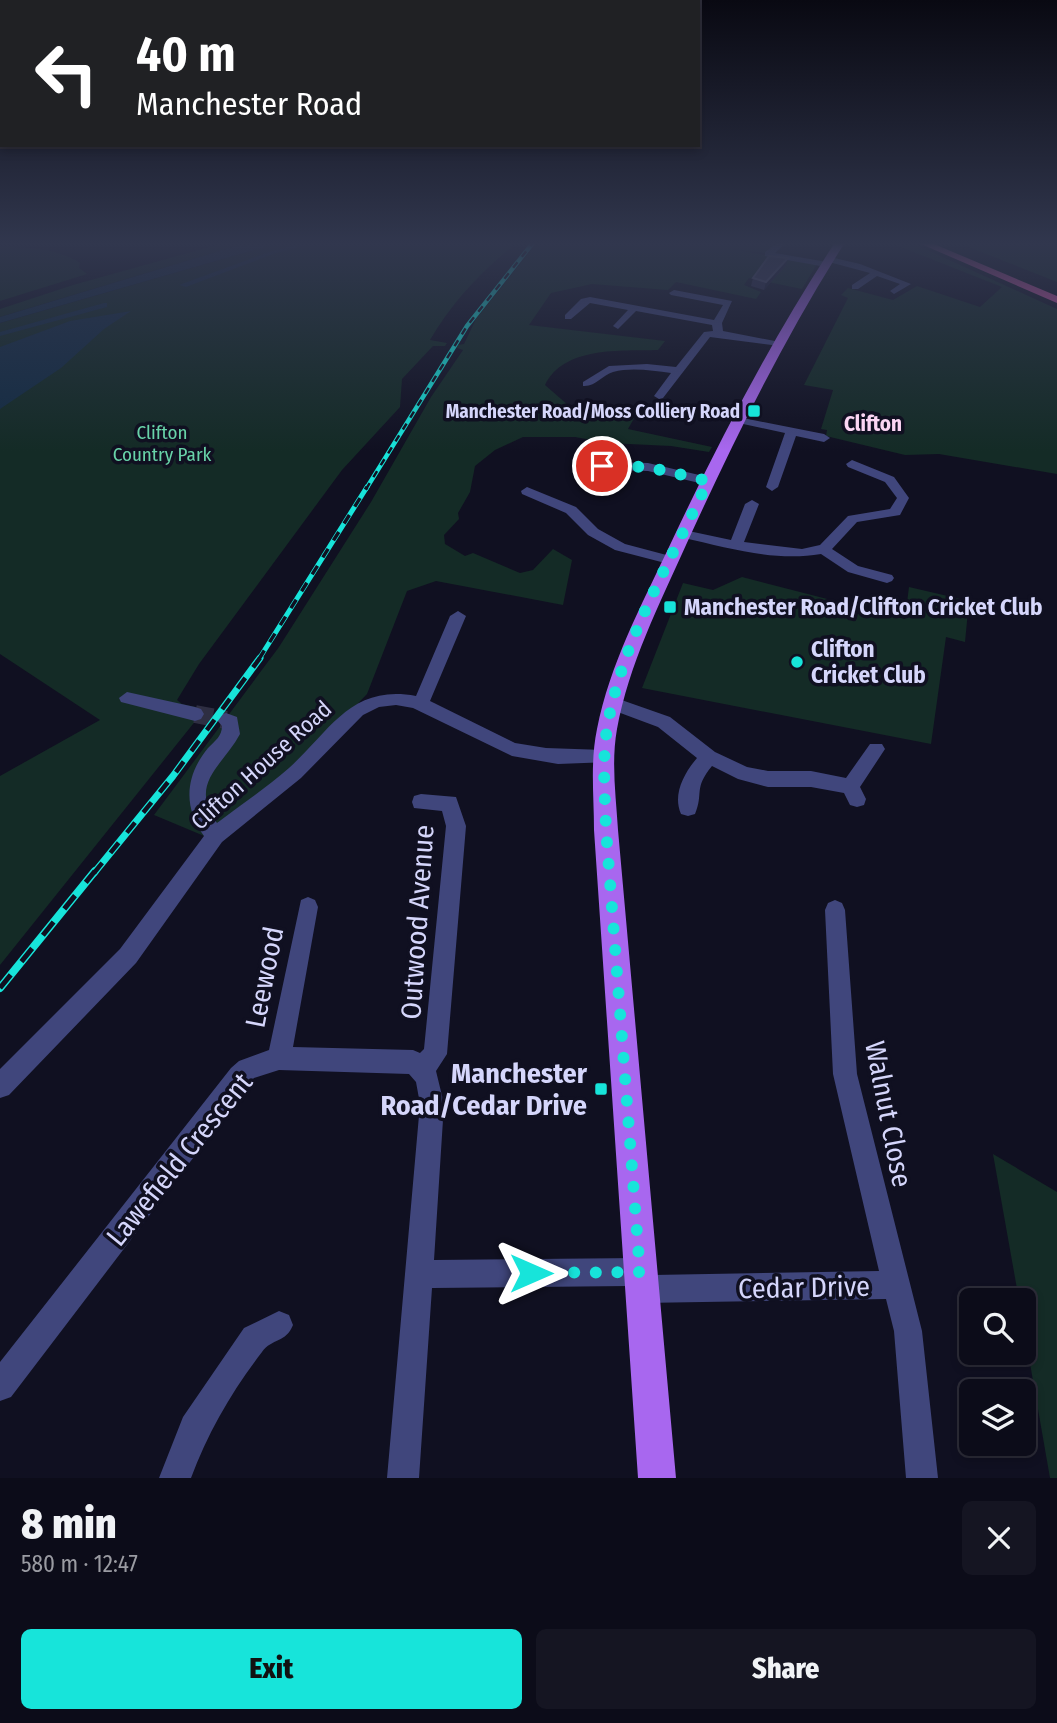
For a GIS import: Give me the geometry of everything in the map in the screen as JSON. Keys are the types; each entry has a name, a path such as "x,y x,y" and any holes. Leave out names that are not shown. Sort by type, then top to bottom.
{"main road":[{"path":"657,1478 606,830 604,757 613,703 630,648 669,560 738,420 798,313"}],"street":[{"path":"568,317 573,313"},
{"path":"618,327 630,313"},
{"path":"655,313 780,343"},
{"path":"659,396 707,334 718,328 725,313"},
{"path":"587,384 609,369 647,367 680,371"},
{"path":"738,420 824,438"},
{"path":"772,487 792,431"},
{"path":"583,461 602,466 648,467 708,481"},
{"path":"684,534 788,553 824,549 853,519 888,515 900,507 903,498 901,490 861,463"},
{"path":"527,491 571,510 593,533 620,547 669,560"},
{"path":"736,545 753,510"},
{"path":"888,515 901,527"},
{"path":"824,549 860,580 887,578"},
{"path":"421,704 458,616"},
{"path":"127,698 195,714"},
{"name":"Clifton House Road","path":"0,1086 128,956 215,836 295,773 362,707 391,699 421,704 479,736 515,750 549,755 604,757"},
{"path":"613,703 663,722 709,757 755,778 811,779 853,793 876,749"},
{"path":"215,836 202,819 195,797 205,766 231,734 231,722 226,720"},
{"path":"688,808 691,778 709,757"},
{"name":"Outwood Avenue","path":"421,802 449,803 456,825 435,1054 422,1068"},
{"name":"Leewood","path":"279,1058 310,902"},
{"name":"Walnut Close","path":"835,910 845,1074 897,1285"},
{"name":"Lawefield Crescent","path":"0,1386 247,1069 279,1058 402,1060 422,1068"},
{"path":"403,1478 432,1104 430,1088 422,1068"},
{"path":"418,1274 641,1280"},
{"name":"Cedar Drive","path":"641,1280 897,1285 908,1331 922,1478"},
{"path":"175,1478 194,1429 217,1391 254,1338 279,1325"}],"green space":[{"name":"Clifton Country Park","path":"35,313 448,313 430,340 447,343 445,346 433,346 402,379 400,407 342,470 199,664 177,700 182,704 205,709 0,965 0,776 100,720 0,654 0,323"},
{"path":"481,313 537,313 529,325 665,341 658,350 611,351 579,357 554,372 545,385 568,405 592,411 637,413 628,429 712,447 709,452 671,446 608,443 575,437 523,437 495,450 475,466 470,492 458,513 459,519 444,535 445,544 465,556 473,553 520,573 533,570 553,549 572,560 563,605 436,581 407,591 367,694 288,776 209,838 154,815 279,647 371,502 431,397 463,350 457,348 458,345 464,344"},
{"path":"840,313 1057,313 1057,474 939,454 905,455 826,436 827,430 821,429 833,390 804,385"},
{"name":"Clifton Cricket Club","path":"742,577 905,619 909,587 969,601 965,642 946,637 931,744 642,688 683,583 713,590"},
{"path":"993,1154 1057,1192 1057,1478 1050,1478 1036,1398 1036,1379 1033,1379 1030,1365 1036,1365 1036,1288 1017,1288"}],"water":[{"path":"13,313 35,313 0,323 0,317"},
{"path":"128,313 104,329 61,368 0,409 0,347 70,321"}],"waterway":[{"path":"0,334 75,313"}],"tunnel":[{"path":"195,714 226,720"}],"railway":[{"path":"366,489 477,313"},
{"path":"259,659 367,487"},
{"path":"94,873 173,776 260,658"},
{"path":"0,988 95,871"}],"place":[{"name":"Manchester Road/Moss Colliery Road","path":"754,411"},
{"name":"Manchester Road/Clifton Cricket Club","path":"670,607"},
{"name":"Clifton Cricket Club","path":"797,662"},
{"name":"Manchester Road/Cedar Drive","path":"601,1089"}],"district":[{"name":"Clifton","path":"873,424"}],"route":[{"path":"531,1273 640,1272 606,830 604,757 613,703 630,648 708,481 642,466 602,466"}]}
